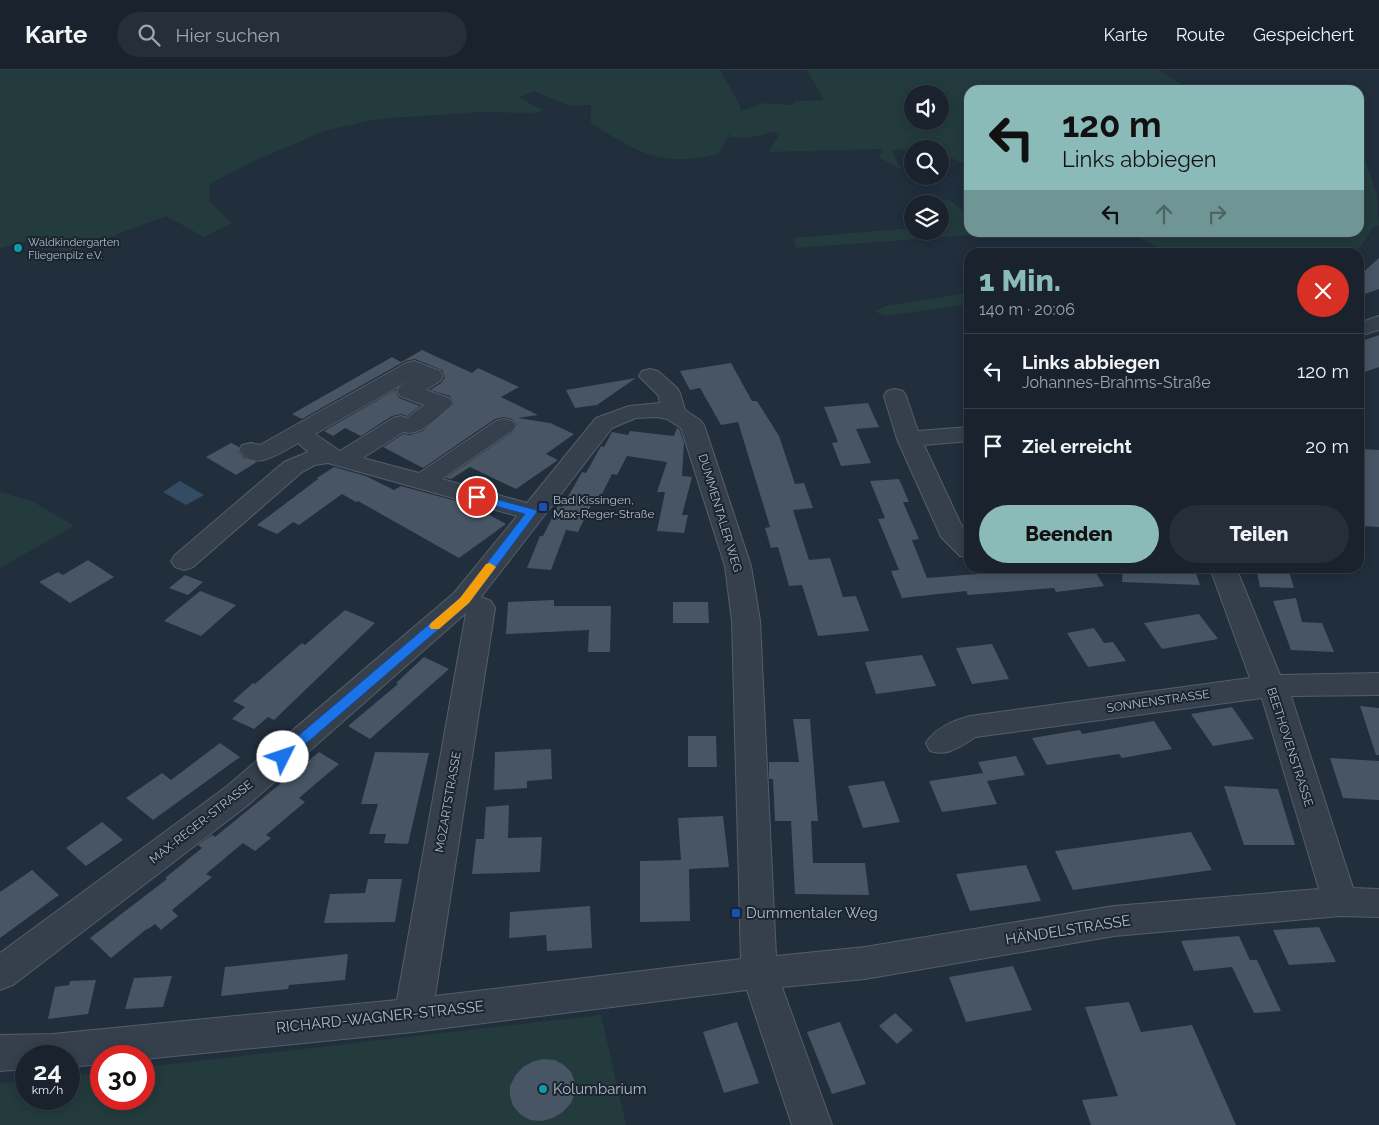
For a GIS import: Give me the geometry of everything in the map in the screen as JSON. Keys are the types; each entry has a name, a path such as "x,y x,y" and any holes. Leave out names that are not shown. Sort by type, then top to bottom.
{"street":[{"path":"1364,328 1379,322"},
{"path":"251,450 261,454 414,368 432,376 408,391 441,403 410,427 401,422 336,458"},
{"path":"650,376 669,393 674,414"},
{"path":"895,396 909,439 954,537 964,546"},
{"name":"MAX-REGER-STRASSE","path":"0,974 237,796 464,600 604,423 620,414 646,410 674,414"},
{"name":"DUMMENTALER WEG","path":"674,414 692,425 738,566 746,620 760,973 812,1125"},
{"path":"422,482 504,426"},
{"path":"299,433 336,458"},
{"path":"909,439 964,434"},
{"path":"184,561 293,466 309,459 336,458 532,512"},
{"name":"BEETHOVENSTRASSE","path":"1225,573 1265,679 1273,686 1340,902"},
{"name":"MOZARTSTRASSE","path":"413,1015 481,608 464,600"},
{"name":"SONNENSTRASSE","path":"941,743 970,727 1273,686 1379,684"},
{"name":"HÄNDELSTRASSE","path":"760,973 865,962 1114,921 1340,902 1379,903"},
{"name":"RICHARD-WAGNER-STRASSE","path":"0,1053 53,1051 413,1015 760,973"}],"green space":[{"path":"0,70 720,70 740,105 741,111 764,103 791,105 795,101 824,100 807,70 1158,70 1183,85 964,85 964,163 949,158 949,140 904,140 904,150 891,150 900,169 880,158 879,155 884,149 768,152 780,134 773,132 749,138 729,137 734,125 719,154 682,159 651,155 637,150 591,123 591,105 569,106 534,91 519,97 542,110 538,113 480,112 378,119 327,130 250,163 210,184 209,201 232,223 204,237 166,216 63,255 47,235 0,248"},
{"path":"1364,156 1377,196 1379,226 1374,226 1360,248 1157,248 1139,237 1364,237"},
{"path":"949,199 964,212 964,236 949,237"},
{"path":"904,229 905,240 796,248 793,238"},
{"path":"964,294 964,305 886,316 876,311 885,306"},
{"path":"0,492 32,501 74,526 0,568"},
{"path":"601,1015 626,1125 0,1125 0,1083 15,1081 15,1110 80,1110 80,1075 90,1073 90,1110 155,1110 155,1066"}],"water":[{"path":"180,481 204,495 186,505 163,492"}],"building":[{"path":"1379,258 1379,289 1364,294 1364,272"},
{"path":"1379,335 1379,367 1364,372 1364,340"},
{"path":"422,350 472,373 478,368 519,387 501,397 538,415 518,418 550,423 574,434 546,454 558,460 516,489 470,467 451,479 446,478 513,432 517,425 512,419 504,417 495,419 423,468 383,447 403,434 410,435 423,431 454,404 450,396 430,390 441,383 445,377 442,370 415,359 405,361 302,419 292,414 392,357 401,362"},
{"path":"731,363 752,401 757,401 779,436 795,484 804,483 813,508 793,510 809,560 830,558 843,597 856,596 869,631 818,636 802,585 789,586 778,547 771,548 765,528 770,527 738,422 721,425 700,388 690,390 680,371"},
{"path":"636,378 597,405 575,408 566,390"},
{"path":"395,390 399,398 420,406 407,416 401,414 392,416 361,436 345,428 333,436 324,431"},
{"path":"868,403 879,427 856,429 871,463 841,466 832,443 838,442 824,407"},
{"path":"677,428 684,442 682,476 692,477 682,515 688,515 684,533 657,531 665,492 657,492 667,462 627,456 617,475 612,474 600,498 595,497 578,532 566,530 551,570 527,568 540,536 543,536 558,506 562,507 582,472 586,473 601,446 604,447 612,432 628,435 630,431 674,436"},
{"path":"231,443 239,447 238,451 244,458 257,462 236,475 206,457"},
{"path":"1364,449 1379,450 1379,527 1364,526"},
{"path":"334,467 366,476 394,490 401,486 471,505 506,524 459,558 358,501 356,502 342,494 299,525 293,522 277,534 257,525"},
{"path":"899,479 909,502 903,502 919,539 912,540 927,578 990,573 1096,573 1104,586 1056,592 1054,588 968,595 966,591 902,598 891,571 899,570 878,519 885,518 870,481"},
{"path":"88,560 114,577 70,603 39,582 58,572 63,575"},
{"path":"1123,573 1196,573 1200,585 1122,582"},
{"path":"1257,573 1290,573 1294,588 1260,587"},
{"path":"185,575 203,582 188,595 169,588"},
{"path":"200,591 236,605 201,636 164,621"},
{"path":"1296,598 1302,622 1322,623 1334,652 1291,650 1273,601"},
{"path":"554,600 554,606 611,606 610,652 588,652 589,630 506,634 508,602"},
{"path":"673,602 708,602 709,623 673,623"},
{"path":"345,610 375,623 274,720 268,717 254,729 232,719 245,707 233,701 302,643 305,645"},
{"path":"1199,614 1218,639 1162,649 1144,623"},
{"path":"1094,628 1104,643 1113,642 1126,661 1088,667 1067,633"},
{"path":"992,644 1009,679 972,684 956,648"},
{"path":"922,655 936,686 876,694 865,662"},
{"path":"424,657 449,669 370,739 348,726 398,684 396,683"},
{"path":"1360,706 1379,708 1379,755 1376,755"},
{"path":"1232,707 1254,739 1213,746 1191,714"},
{"path":"793,719 810,719 818,821 811,821 813,863 865,863 869,895 795,894 791,821 775,821 773,779 769,779 769,762 799,762"},
{"path":"1154,721 1172,749 1122,758 1119,754 1047,765 1032,738 1080,730 1082,734"},
{"path":"688,736 716,736 717,767 688,767"},
{"path":"220,743 240,757 153,820 126,798 162,773 171,780"},
{"path":"551,749 552,779 527,781 527,788 494,790 495,752"},
{"path":"319,752 339,764 299,798 305,802 266,835 271,838 255,851 243,843 206,874 212,877 172,910 178,916 161,930 155,924 111,958 90,938 167,879 165,878 202,848 198,845 212,835 215,837"},
{"path":"375,752 429,753 408,844 384,843 386,834 369,834 378,804 361,804"},
{"path":"1016,756 1025,775 987,781 997,804 942,812 929,781 983,773 985,777 978,762"},
{"path":"1330,758 1379,761 1379,800 1343,798"},
{"path":"884,781 900,822 863,828 848,786"},
{"path":"1224,786 1278,789 1295,845 1244,845"},
{"path":"509,805 508,838 542,837 540,872 472,874 476,839 484,839 486,807"},
{"path":"723,816 729,867 689,869 690,921 640,922 640,861 681,860 678,818"},
{"path":"102,822 123,840 86,866 66,848"},
{"path":"1191,832 1212,870 1073,890 1055,851"},
{"path":"1026,865 1041,901 970,911 956,874"},
{"path":"32,870 59,895 0,938 0,892"},
{"path":"368,879 402,879 395,922 324,923 330,894 365,893"},
{"path":"590,906 592,948 547,951 546,935 509,938 510,912"},
{"path":"1319,927 1336,962 1289,965 1273,930"},
{"path":"1239,936 1250,960 1257,960 1281,1011 1254,1013 1232,967 1194,971 1181,941"},
{"path":"348,954 345,980 289,985 288,989 221,996 225,967"},
{"path":"1013,966 1032,1010 966,1022 949,977"},
{"path":"172,976 163,1007 125,1009 134,978"},
{"path":"96,980 88,1014 48,1019 55,987 69,985 70,981"},
{"path":"1129,1002 1141,1032 1192,1025 1236,1125 1091,1125 1082,1100 1118,1096 1085,1007"},
{"path":"895,1013 913,1030 897,1044 879,1026"},
{"path":"737,1022 759,1083 724,1093 703,1032"},
{"path":"840,1022 866,1084 832,1094 807,1032"},
{"name":"Kolumbarium","path":"543,1059 555,1060 571,1072 575,1082 575,1093 571,1103 563,1112 553,1118 542,1121 530,1120 521,1115 513,1106 510,1086 515,1076 523,1067"}],"slow traffic":[{"path":"435,626 464,600 490,567"}],"place":[{"name":"Waldkindergarten Fliegenpilz e.V.","path":"18,248"},
{"name":"Bad Kissingen, Max-Reger-Straße","path":"543,507"},
{"name":"Dummentaler Weg","path":"736,913"},
{"name":"Kolumbarium","path":"543,1089"}],"route":[{"path":"283,757 464,600 532,512 477,497"}]}
